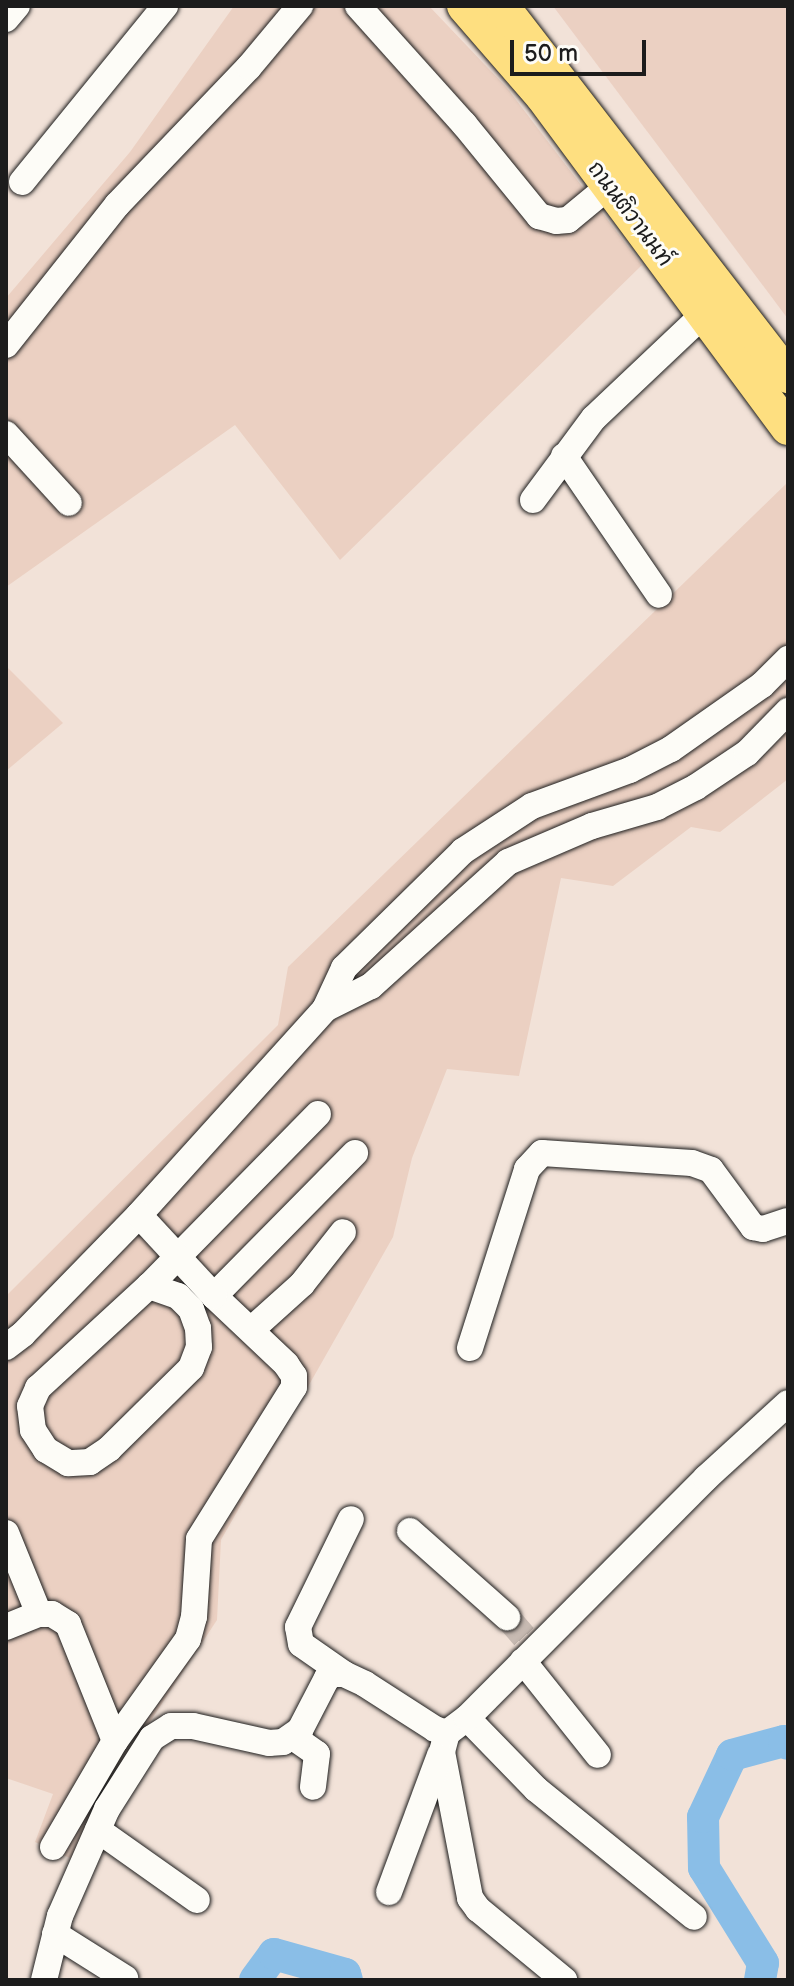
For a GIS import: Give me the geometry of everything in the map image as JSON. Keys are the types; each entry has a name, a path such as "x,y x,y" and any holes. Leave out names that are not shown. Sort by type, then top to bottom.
{"main road":[{"name":"ถนนติวานนท์","path":"464,6 542,96 788,428"},
{"name":"ถนนติวานนท์","path":"502,6 788,376"}],"street":[{"path":"6,19 17,6"},
{"path":"22,182 165,6"},
{"path":"6,345 117,205 249,67 300,6"},
{"path":"358,6 464,124 539,216 568,220 609,186"},
{"path":"533,500 594,418 704,314"},
{"path":"6,434 69,503"},
{"path":"564,456 659,595"},
{"path":"6,1347 23,1334 139,1215 325,1009 344,968 463,851 489,831 532,806 630,770 671,749 785,670"},
{"path":"325,1009 371,986 508,862 543,844 657,807 696,787 747,753 788,711"},
{"path":"149,1286 178,1296 191,1309 198,1328 199,1347 191,1368 109,1449 90,1462 68,1463 46,1450 33,1430 30,1406 38,1388 149,1286 318,1114"},
{"path":"214,1296 355,1153"},
{"path":"470,1348 527,1169 542,1153 692,1163 711,1170 753,1227 763,1229 788,1221"},
{"path":"53,1847 115,1741 188,1639 194,1617 199,1539 294,1387 294,1376 286,1364 214,1296 139,1215"},
{"path":"251,1330 302,1284 343,1232"},
{"path":"178,1296 197,1276"},
{"path":"389,1892 452,1734 530,1651 706,1478 784,1413"},
{"path":"351,1519 298,1627 301,1644 435,1729 452,1734 536,1789 694,1917"},
{"path":"410,1531 507,1617"},
{"path":"6,1533 39,1614"},
{"path":"6,1627 39,1614 52,1614 68,1624 115,1741"},
{"path":"530,1651 598,1755"},
{"path":"44,1980 55,1934 98,1830 152,1738 171,1726 193,1726 269,1743 293,1737 300,1730 334,1667"},
{"path":"452,1734 470,1898 478,1909 564,1980"},
{"path":"293,1737 317,1754 313,1787"},
{"path":"98,1830 197,1900"},
{"path":"55,1934 125,1978"}],"shaded area":[{"path":"234,6 429,6 507,88 642,265 340,560 235,425 6,587 6,298 130,152"},
{"path":"553,6 788,6 788,319"},
{"path":"788,482 788,779 720,832 691,827 613,886 561,878 519,1076 447,1069 412,1158 393,1237 221,1540 217,1620 94,1807 74,1860 35,1842 53,1794 6,1778 6,1296 278,1025 288,967"},
{"path":"6,666 63,723 6,771"}],"waterway":[{"path":"760,1980 763,1963 704,1868 703,1817 732,1755 784,1741 788,1744"},
{"path":"255,1980 274,1954 345,1974 347,1980"}],"tunnel":[{"path":"507,1617 530,1643"}]}
